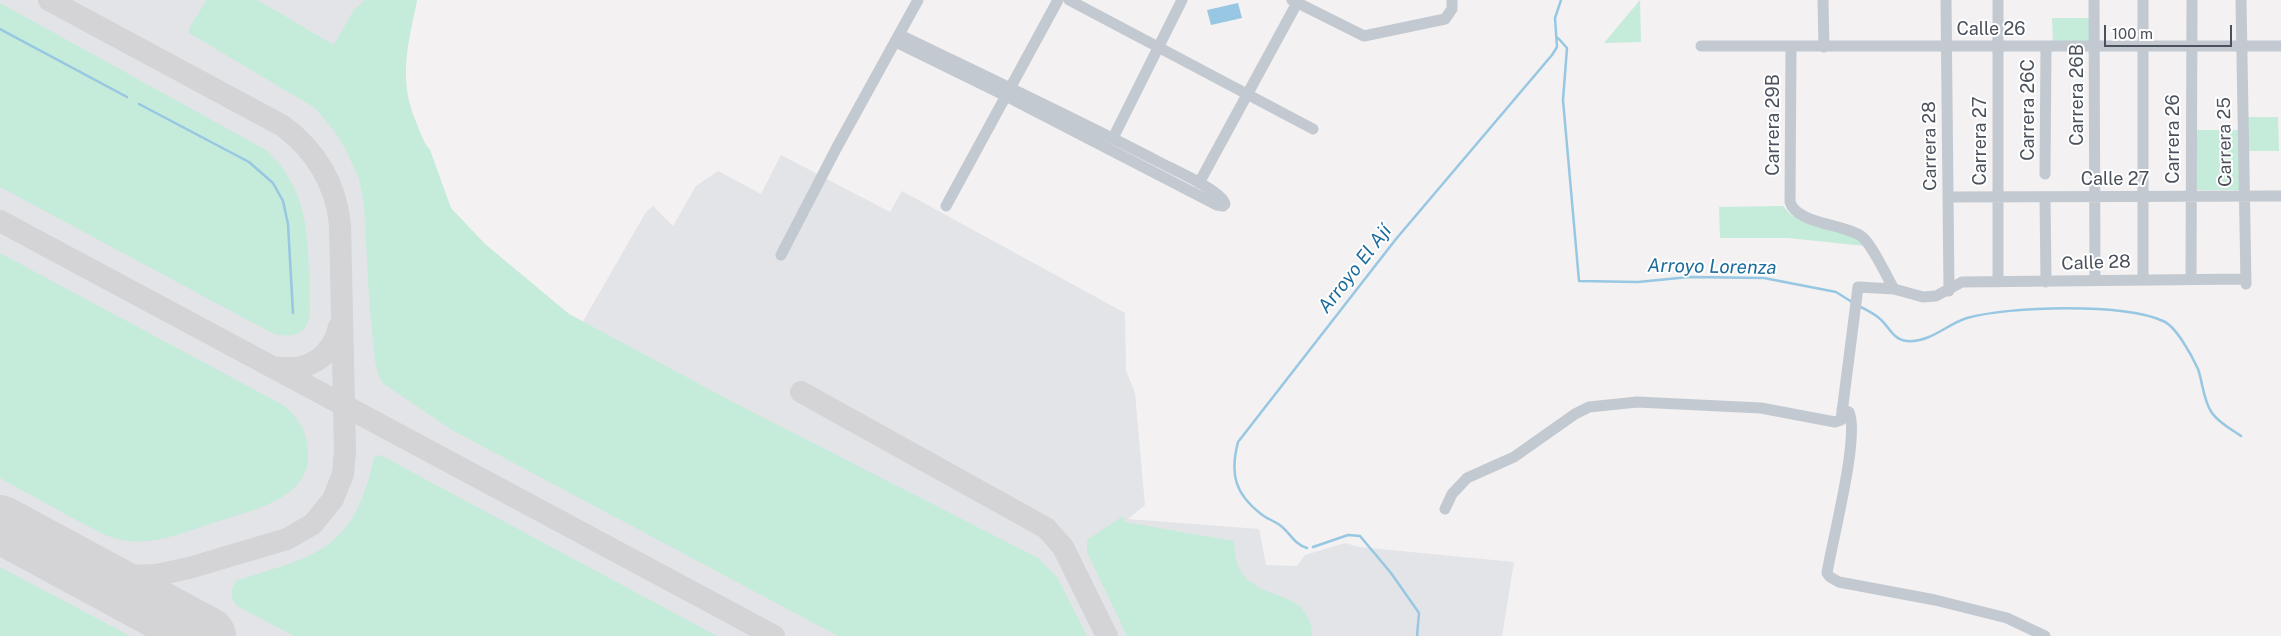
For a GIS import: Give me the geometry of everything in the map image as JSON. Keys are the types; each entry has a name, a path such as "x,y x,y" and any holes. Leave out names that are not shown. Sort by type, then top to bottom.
{"street":[{"path":"781,255 837,147 918,0"},
{"path":"946,206 1058,0"},
{"path":"1069,0 1313,129"},
{"path":"1170,0 1174,16"},
{"path":"1113,138 1182,0"},
{"path":"1199,183 1294,1 1358,35 1364,36 1445,19 1452,9 1452,0"},
{"path":"1824,0 1824,47"},
{"name":"Carrera 28","path":"1946,0 1949,291"},
{"name":"Carrera 27","path":"1998,0 1998,282"},
{"name":"Carrera 26B","path":"2094,0 2095,280"},
{"path":"2143,0 2143,279"},
{"name":"Carrera 26","path":"2191,279 2192,0"},
{"name":"Carrera 25","path":"2241,0 2246,282"},
{"path":"898,39 1008,92 1113,138 1199,183 1222,198 1225,201 1223,206 1217,205 1008,92"},
{"name":"Calle 26","path":"1700,46 2281,46"},
{"name":"Carrera 29B","path":"1791,47 1790,202 1792,208 1801,214 1862,236 1894,289"},
{"name":"Carrera 26C","path":"2045,174 2046,47"},
{"name":"Calle 27","path":"1948,197 2281,196"},
{"path":"2045,197 2046,282"},
{"name":"Calle 28","path":"1842,409 1858,287 1894,289 1924,297 1936,296 1949,291 1962,282 2191,279 2246,282"},
{"path":"1445,509 1452,494 1467,478 1514,457 1575,414 1589,407 1637,402 1761,408 1836,422 1841,420 1842,409 1848,412 1852,423 1849,455 1827,573 1830,577 1839,582 1935,600 2007,618 2045,636"}],"shaded area":[{"path":"0,0 417,0 407,49 406,91 412,112 425,144 430,150 450,208 485,244 551,301 582,323 646,212 653,206 673,226 696,186 718,171 761,194 781,155 890,212 902,191 1125,313 1126,371 1135,393 1145,505 1128,519 1259,529 1266,565 1297,566 1305,555 1345,543 1359,547 1514,562 1502,636 0,636"}],"green space":[{"path":"207,0 257,0 334,45 354,10 365,0 417,0 406,61 407,91 411,106 425,144 430,150 451,208 485,244 569,314 729,400 1038,558 1057,577 1087,636 838,636 452,430 384,384 379,377 375,362 369,298 364,205 359,179 346,150 335,132 315,108 189,33 189,28"},
{"path":"1640,0 1641,42 1604,43"},
{"path":"0,3 266,150 282,167 293,185 300,204 308,245 310,311 309,319 302,330 297,334 291,335 270,332 0,187"},
{"path":"2052,18 2091,18 2092,43 2053,44"},
{"path":"2247,117 2278,117 2279,151 2247,151"},
{"path":"2193,130 2240,130 2240,190 2193,190"},
{"path":"1783,206 1791,215 1852,236 1865,246 1788,238 1720,238 1719,207"},
{"path":"0,253 283,405 300,424 307,442 307,466 301,480 291,491 277,500 246,513 157,540 133,541 115,539 104,534 0,478"},
{"path":"377,455 717,636 294,636 237,606 232,594 236,581 302,559 318,551 343,531 359,505 374,458"},
{"path":"1123,516 1125,522 1234,541 1235,555 1239,568 1247,579 1258,587 1293,602 1303,609 1309,620 1312,636 1127,636 1087,552 1087,540"},
{"path":"0,567 130,636 0,636"}],"water":[{"path":"1238,3 1242,18 1211,25 1207,10"}],"waterway":[{"name":"Arroyo El Ají","path":"1307,548 1296,542 1279,524 1261,514 1245,498 1236,482 1234,463 1238,442 1396,239 1552,55 1557,47 1555,18 1561,0"},
{"path":"0,29 127,97"},
{"name":"Arroyo Lorenza","path":"1558,38 1567,48 1563,100 1579,281 1638,282 1689,277 1764,278 1836,292 1852,302"},
{"path":"139,104 249,162 273,183 283,201 288,224 293,313"},
{"name":"Arroyo Lorenza","path":"1859,306 1879,318 1898,338 1907,341 1915,341 1931,336 1967,318 2010,311 2066,308 2095,309 2145,315 2163,321 2178,335 2192,357 2198,369 2205,397 2212,413 2222,423 2241,436"},
{"name":"Arroyo El Ají","path":"1313,547 1348,535 1360,536 1391,573 1419,613 1417,636"}],"taxiway":[{"path":"49,0 283,126 305,146 329,182 338,210 340,225 345,451 343,474 333,499 313,524 287,539 189,568 156,575 127,576 75,565"},
{"path":"0,221 774,636"},
{"path":"275,367 297,368 316,361 330,347 336,338 339,327"},
{"path":"801,392 1046,528 1063,547 1107,636"}],"runway":[{"path":"0,524 207,636"}]}
